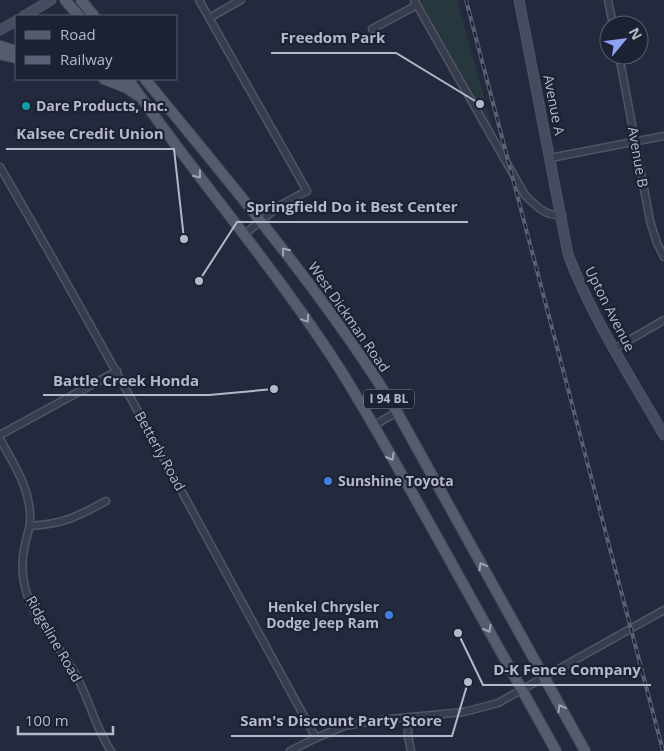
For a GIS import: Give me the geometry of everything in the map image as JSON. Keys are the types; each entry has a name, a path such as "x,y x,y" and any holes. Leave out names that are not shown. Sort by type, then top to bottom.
{"main road":[{"path":"65,0 77,15"},
{"path":"81,0 93,15"},
{"path":"0,46 15,50"},
{"path":"0,54 15,58"},
{"path":"107,80 128,88 142,98"},
{"name":"I 94 BL","path":"131,80 185,158 290,295 338,367 556,751"},
{"name":"West Dickman Road","path":"148,81 302,272 397,412 585,751"}],"street":[{"path":"26,15 51,0"},
{"path":"200,0 307,190 280,206 245,234"},
{"path":"209,18 241,0"},
{"name":"Avenue A","path":"519,0 562,215"},
{"path":"608,0 611,15"},
{"path":"372,29 416,3 525,195 547,214 554,216 562,215"},
{"path":"0,30 15,22"},
{"name":"Avenue B","path":"621,65 650,221 664,257"},
{"path":"550,158 664,136"},
{"name":"Betterly Road","path":"0,167 117,371 316,738"},
{"name":"Upton Avenue","path":"562,215 568,254 579,284 664,435"},
{"path":"614,349 664,320"},
{"path":"0,434 117,371"},
{"path":"373,426 397,412"},
{"name":"Ridgeline Road","path":"0,439 25,486 30,511 30,526 24,547 23,564 26,592 39,619 78,679 102,738 111,751"},
{"path":"30,526 61,523 106,501"},
{"path":"290,751 344,726 380,720 471,711 498,703 664,610"},
{"path":"408,717 408,736 411,751"}],"shaded area":[{"path":"414,0 457,0 497,143"}],"railway":[{"path":"466,0 663,751"}],"place":[{"name":"Freedom Park","path":"480,104"},
{"name":"Dare Products, Inc.","path":"26,106"},
{"name":"Kalsee Credit Union","path":"184,239"},
{"name":"Springfield Do it Best Center","path":"199,281"},
{"name":"Battle Creek Honda","path":"274,389"},
{"name":"Sunshine Toyota","path":"328,481"},
{"name":"Henkel Chrysler Dodge Jeep Ram","path":"389,615"},
{"name":"D-K Fence Company","path":"458,633"},
{"name":"Sam's Discount Party Store","path":"468,682"}]}
